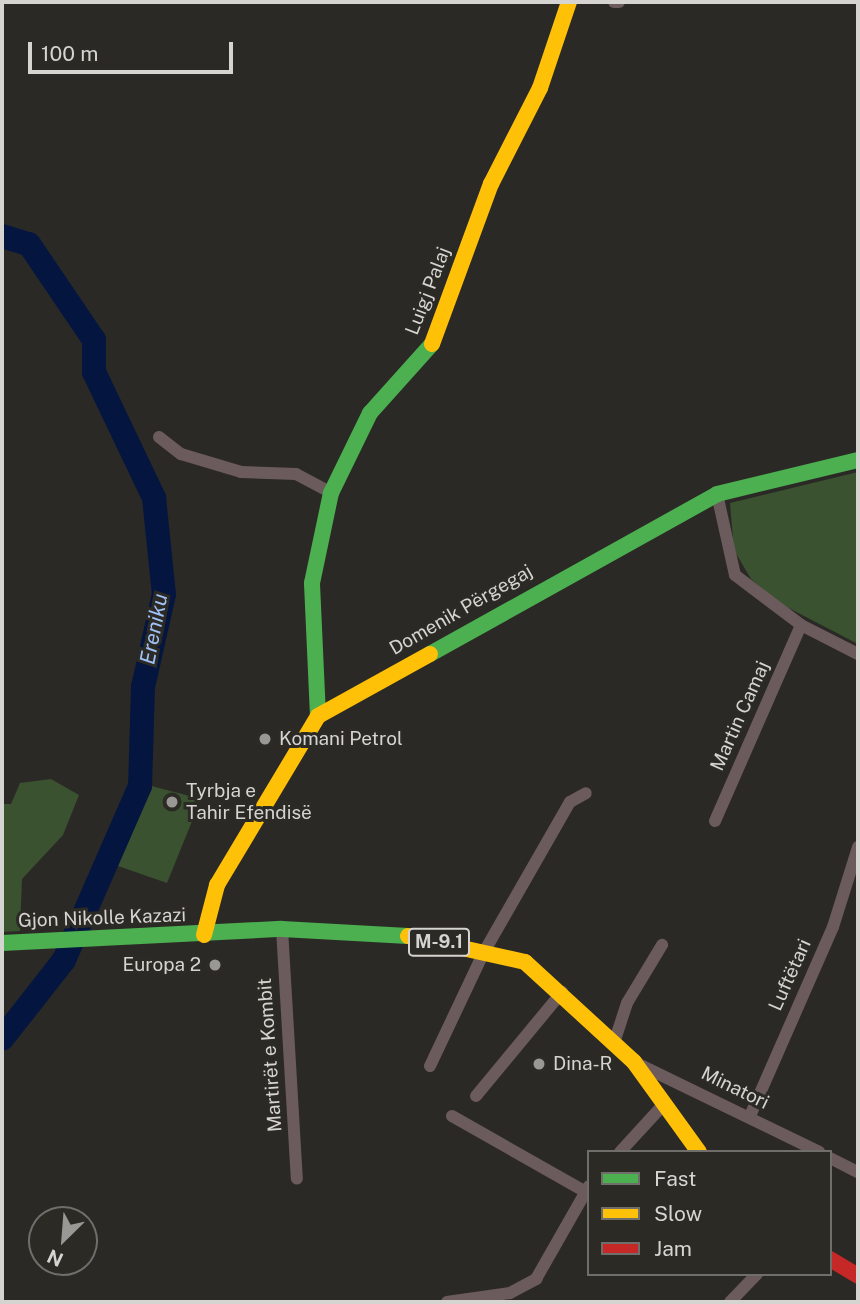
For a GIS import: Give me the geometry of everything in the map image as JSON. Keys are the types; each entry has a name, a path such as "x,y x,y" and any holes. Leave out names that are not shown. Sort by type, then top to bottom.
{"main road":[{"name":"Luigj Palaj","path":"318,716 312,583 331,493 370,413 433,342 491,184 540,88 569,2"},
{"name":"Domenik Përgegaj","path":"204,935 217,885 318,716 716,494 858,460"},
{"name":"M-9.1","path":"204,935 282,929 390,932 525,962 562,992 634,1062 698,1150"},
{"name":"Gjon Nikolle Kazazi","path":"2,943 204,935"},
{"path":"832,1260 858,1276"}],"street":[{"path":"614,2 620,2"},
{"path":"159,437 181,454 242,472 296,474 331,493"},
{"path":"716,494 734,575 801,625 858,654"},
{"name":"Martin Camaj","path":"715,821 801,625"},
{"path":"430,1066 484,952 570,802 586,793"},
{"name":"Luftëtari","path":"750,1116 833,927 858,847"},
{"name":"Martirët e Kombit","path":"282,929 297,1179"},
{"path":"614,1043 627,1003 662,945"},
{"path":"476,1096 562,992"},
{"name":"Minatori","path":"634,1062 750,1116 815,1150"},
{"path":"622,1150 664,1104"},
{"path":"447,1302 510,1293 536,1279 587,1189 452,1116"},
{"path":"832,1159 858,1172"},
{"path":"730,1302 755,1276"}],"green space":[{"path":"858,472 858,644 779,603 751,579 734,550 730,503"},
{"path":"51,779 79,795 63,835 22,879 20,931 2,932 2,804 11,804 20,783"},
{"path":"136,782 201,799 167,883 118,866"}],"waterway":[{"name":"Ereniku","path":"2,236 29,244 94,340 94,372 154,498 164,594 143,687 140,786 64,960 2,1039"}],"traffic: fast":[{"path":"318,716 312,583 331,493 370,413 432,344"},
{"path":"430,654 717,494 858,460"},
{"path":"2,943 282,929 408,936"}],"traffic: slow":[{"path":"432,344 491,184 540,88 569,2"},
{"path":"204,935 217,885 318,716 430,654"},
{"path":"408,936 525,962 634,1062 698,1150"}],"traffic: jam":[{"path":"832,1260 858,1276"}],"place":[{"name":"Komani Petrol","path":"265,739"},
{"name":"Tyrbja e Tahir Efendisë","path":"172,802"},
{"name":"Europa 2","path":"215,965"},
{"name":"Dina-R","path":"539,1064"}]}
